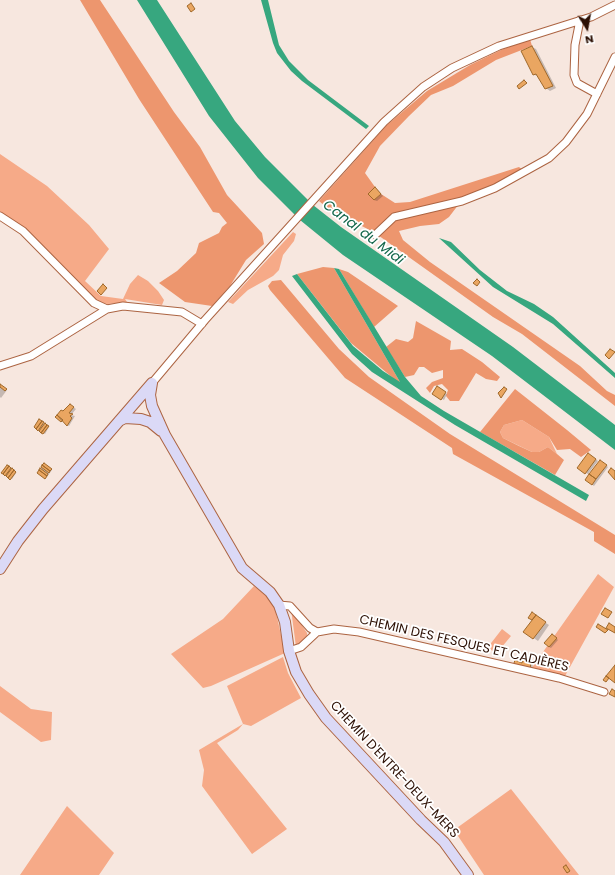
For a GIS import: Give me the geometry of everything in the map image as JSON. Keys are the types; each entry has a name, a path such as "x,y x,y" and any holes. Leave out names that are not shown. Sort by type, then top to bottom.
{"street":[{"path":"0,569 18,541 43,509 202,324 384,122 413,95 438,77 468,60 514,40 580,20 615,6"},
{"path":"580,20 575,45 574,75 577,83 597,94"},
{"path":"375,235 394,217 462,201 495,188 540,164 566,142 587,114 615,58"},
{"path":"0,216 23,231 94,303 107,309"},
{"path":"0,366 31,356 107,309 123,306 182,312 202,324"},
{"name":"CHEMIN D'ENTRE-DEUX-MERS","path":"152,383 150,395 157,419 165,435 240,564 270,592 279,605 285,622 289,651 296,672 326,718 421,820 444,842 468,875"},
{"name":"CHEMIN D'ENTRE-DEUX-MERS","path":"157,419 150,410 142,404 134,403 138,415 165,435"},
{"name":"CHEMIN D'ENTRE-DEUX-MERS","path":"119,422 125,418 145,420"},
{"path":"279,605 290,606 310,628 317,632 301,647 289,651"},
{"name":"CHEMIN DES FESQUES ET CADIÈRES","path":"317,632 334,629 359,632 559,678 604,692"}],"shaded area":[{"path":"80,0 100,0 174,112 200,147 227,195 262,233 264,244 246,260 230,286 212,306 185,302 159,283 177,271 196,253 199,243 219,233 222,227 227,223 219,213 213,212 139,99"},
{"path":"137,0 157,0 235,121 265,157 313,205 341,227 513,347 615,425 615,450 492,356 343,255 300,220 258,178 209,116"},
{"path":"261,0 268,0 279,45 289,61 308,80 369,126 366,129 291,71 277,53"},
{"path":"530,39 532,46 496,60 453,86 431,95 409,116 380,146 365,173 375,187 368,194 374,200 381,194 395,203 410,202 519,167 524,171 462,200 449,217 439,224 420,226 399,231 403,240 430,262 580,366 607,391 615,395 615,406 522,334 493,317 375,233 326,207 319,201 387,125 427,91 470,65 501,50"},
{"path":"0,154 47,186 89,225 109,249 85,281 101,296 123,299 130,284 138,275 148,281 158,291 164,300 162,305 125,299 127,302 108,304 98,303 0,214"},
{"path":"293,232 296,234 294,241 283,255 279,270 273,276 248,290 233,304 228,302"},
{"path":"439,238 451,242 480,270 507,291 534,304 553,317 615,373 615,378 553,324 493,287"},
{"path":"323,267 334,268 400,382 399,383 351,343 297,274"},
{"path":"334,268 339,269 405,377 421,396 444,411 589,495 586,501 455,425 372,372 352,354 292,276 297,274 353,346 383,371 400,382"},
{"path":"339,269 348,272 398,306 374,327"},
{"path":"281,280 339,349 369,377 450,434 615,535 615,554 594,541 594,532 453,454 452,448 345,378 270,290 268,286 272,281"},
{"path":"416,321 451,341 450,350 462,349 482,362 500,377 497,381 486,379 476,373 459,401 450,401 446,396 448,390 442,384 434,386 430,393 426,388 432,382 443,378 443,370 432,373 424,367 419,367 414,375 405,377 386,347 396,339 408,342 413,338"},
{"path":"515,389 591,450 581,457 570,449 557,450 549,437 522,420 504,425 500,432 503,438 532,452 539,452 548,447 564,460 555,475 480,432"},
{"path":"522,420 549,437 557,454 548,447 539,452 532,452 503,438 500,432 504,425"},
{"path":"598,574 614,587 565,676 531,669"},
{"path":"254,586 269,598 275,608 285,653 211,686 203,688 171,654 223,619"},
{"path":"291,609 307,633 307,637 296,647"},
{"path":"502,629 511,636 496,654 488,647"},
{"path":"283,657 288,673 301,698 251,726 243,724 227,686"},
{"path":"0,686 31,709 52,712 51,740 41,742 0,712"},
{"path":"243,724 238,730 217,743 287,829 252,854 202,786 204,770 199,750"},
{"path":"511,789 579,875 484,875 454,830"},
{"path":"67,806 114,853 99,875 20,875"}],"building":[{"path":"191,3 195,9 191,12 187,6"},
{"path":"532,46 553,86 545,89 536,74 533,75 521,51"},
{"path":"524,80 527,83 519,89 517,86"},
{"path":"375,187 381,194 374,200 368,194"},
{"path":"477,279 480,282 477,286 473,283"},
{"path":"103,284 107,288 101,295 97,291"},
{"path":"610,349 615,352 609,359 605,355"},
{"path":"0,384 7,389 5,391 0,387"},
{"path":"437,386 446,392 441,400 432,394"},
{"path":"504,387 507,389 501,398 498,393"},
{"path":"70,404 74,407 69,413 73,414 70,416 72,418 67,426 57,415 61,410 63,411"},
{"path":"57,415 63,420 61,422 55,417"},
{"path":"39,419 42,421 36,429 34,427"},
{"path":"42,421 44,422 38,431 36,429"},
{"path":"45,423 47,425 41,433 39,431"},
{"path":"47,425 49,426 43,434 41,433"},
{"path":"588,453 596,459 585,474 577,468"},
{"path":"600,460 607,465 596,479 589,474"},
{"path":"44,463 52,469 50,471 42,465"},
{"path":"7,465 9,466 3,474 1,473"},
{"path":"42,465 50,471 49,473 41,467"},
{"path":"9,466 11,468 5,476 3,474"},
{"path":"12,468 14,470 8,478 6,476"},
{"path":"40,468 48,474 47,476 39,470"},
{"path":"611,468 615,471 615,480 608,472"},
{"path":"14,470 16,472 10,480 8,478"},
{"path":"39,470 47,476 45,479 37,473"},
{"path":"589,474 596,479 592,485 585,480"},
{"path":"605,608 612,612 608,618 601,614"},
{"path":"532,612 536,615 532,620 528,618"},
{"path":"536,615 546,622 533,639 523,632"},
{"path":"609,623 615,627 615,633 606,628"},
{"path":"598,624 608,630 605,633 596,627"},
{"path":"552,634 557,638 549,647 544,643"},
{"path":"524,658 531,661 530,671 513,666 515,660 522,663"},
{"path":"615,665 615,683 606,676"},
{"path":"606,676 609,678 606,682 603,680"},
{"path":"612,689 615,691 615,697 609,694"},
{"path":"566,865 570,871 567,873 563,867"}],"water label":[{"name":"Canal du Midi","path":"363,233"}]}
